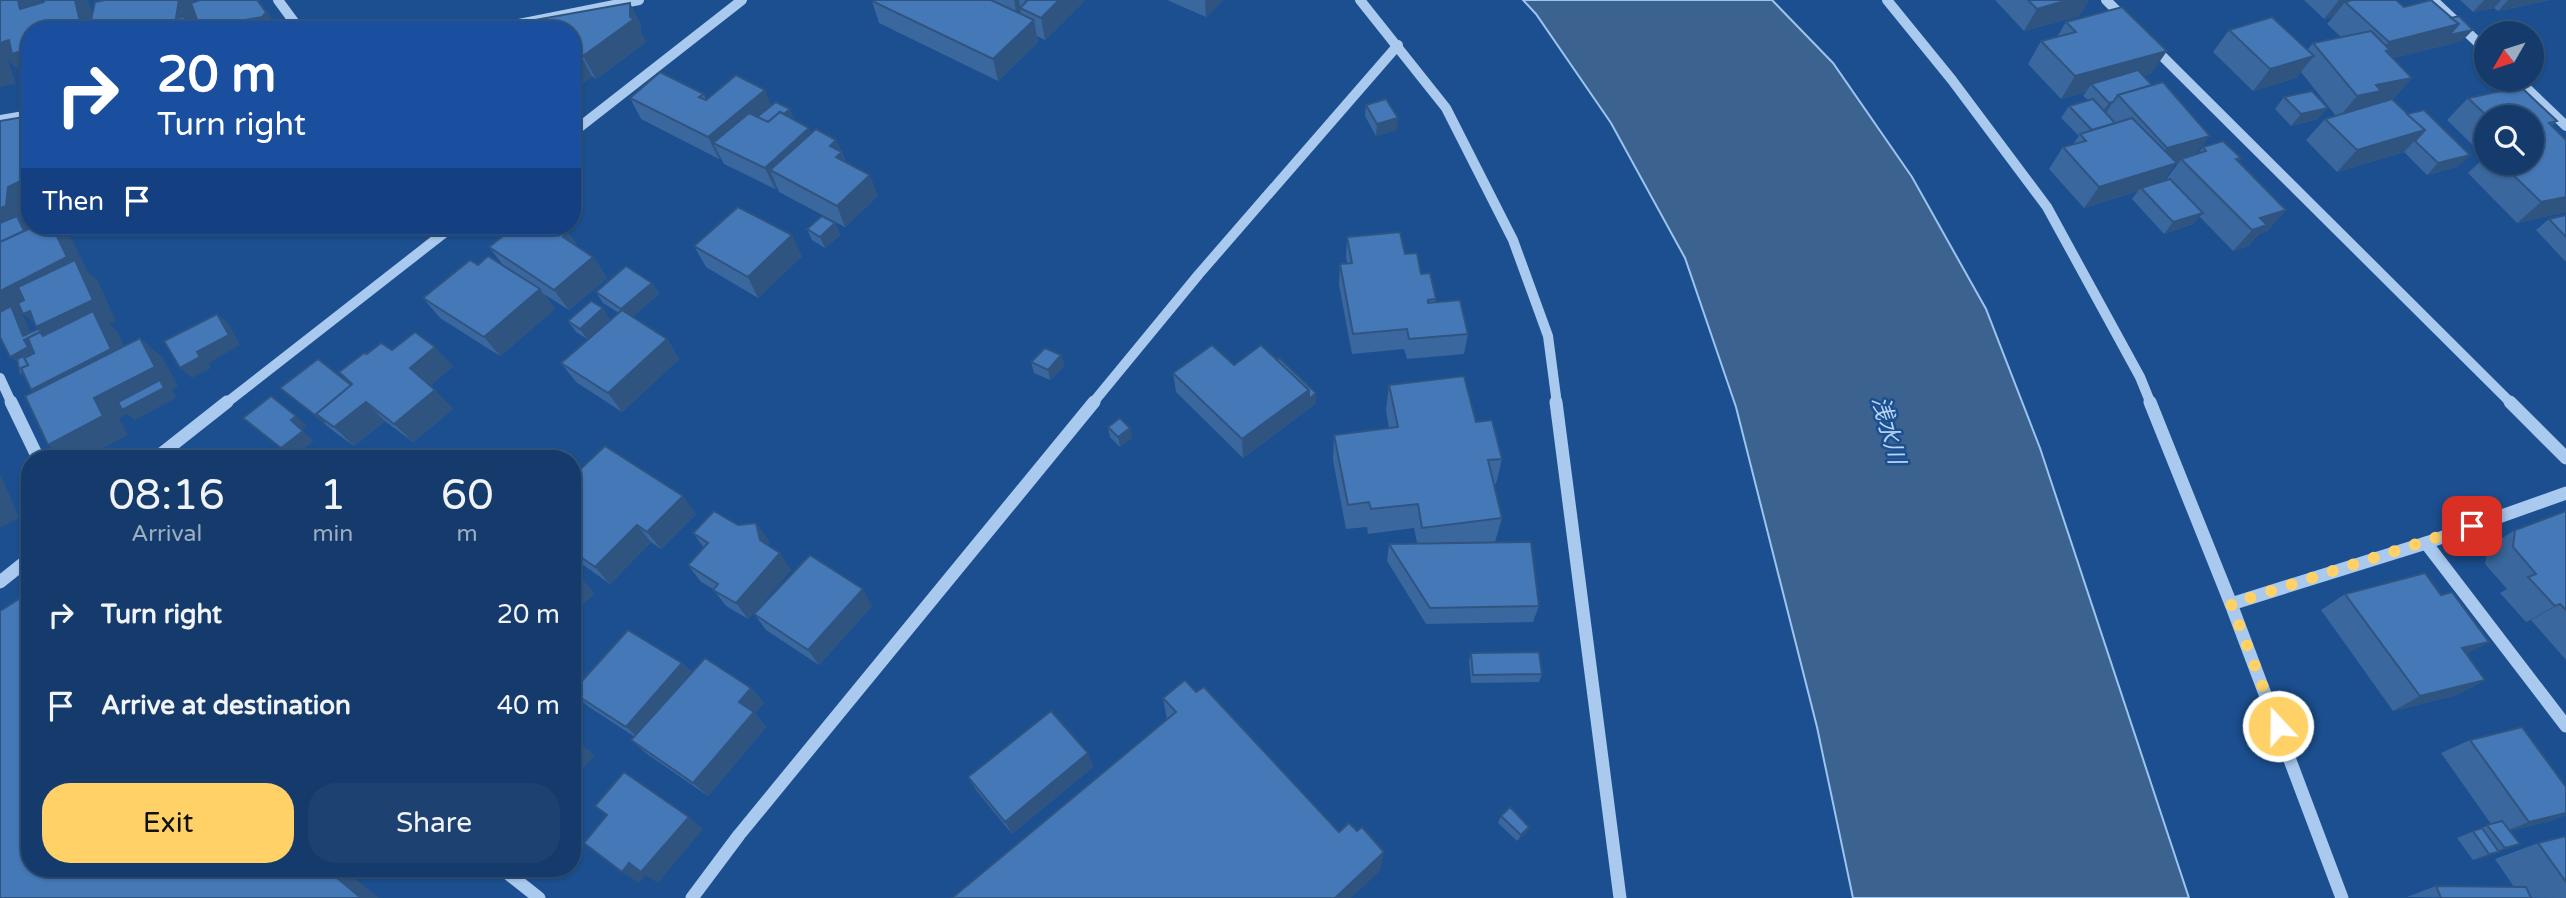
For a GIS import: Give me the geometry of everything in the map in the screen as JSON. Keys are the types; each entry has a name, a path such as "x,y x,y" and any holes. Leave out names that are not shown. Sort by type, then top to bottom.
{"street":[{"path":"278,0 293,21"},
{"path":"531,21 639,0"},
{"path":"581,126 742,0"},
{"path":"1360,0 1446,108 1513,240 1548,336 1620,898"},
{"path":"1887,0 1952,80 2047,208 2140,377 2231,604 2342,898"},
{"path":"2106,0 2135,29"},
{"path":"2433,0 2474,39"},
{"path":"2145,39 2566,458"},
{"path":"692,898 739,835 1199,275 1398,45"},
{"path":"2529,91 2566,125"},
{"path":"0,120 21,116"},
{"path":"166,450 441,235"},
{"path":"0,378 34,450"},
{"path":"2231,604 2426,543 2566,493"},
{"path":"2426,543 2566,726"},
{"path":"0,582 21,565"},
{"path":"513,877 539,898"}],"water":[{"name":"浅水川","path":"1523,0 1772,0 1833,63 1912,177 1986,309 2040,448 2189,898 1853,898 1817,727 1736,407 1685,258 1611,123 1536,14"}],"building":[{"path":"0,0 18,0 20,9 44,0 75,0 80,21 21,21 21,51 12,54 9,40 0,43"},
{"path":"179,0 176,18 185,17 184,21 91,21 95,2"},
{"path":"200,0 257,0 266,12 262,17 239,21 197,21 191,3"},
{"path":"873,0 991,0 1034,20 993,59"},
{"path":"1026,0 1059,0 1041,18 1020,8"},
{"path":"2028,0 2068,0 2037,9"},
{"path":"2396,0 2404,7 2431,0 2459,24 2389,42 2345,2"},
{"path":"630,3 630,17 634,19 583,56 581,21 529,21"},
{"path":"2122,7 2167,51 2075,76 2041,41 2076,32 2066,22"},
{"path":"2459,16 2473,30 2449,35 2459,24 2451,18"},
{"path":"2272,17 2314,56 2270,69 2229,30"},
{"path":"2371,31 2412,78 2376,85 2381,91 2357,96 2313,43"},
{"path":"2138,70 2152,85 2118,95 2113,102 2109,103 2091,84"},
{"path":"660,72 704,94 699,97 706,100 736,75 765,90 708,137 630,98"},
{"path":"2163,82 2210,136 2167,148 2118,95"},
{"path":"2312,91 2328,108 2301,114 2284,97"},
{"path":"2502,91 2525,91 2540,105 2475,105 2468,98"},
{"path":"1386,99 1398,118 1377,124 1366,105"},
{"path":"2093,99 2115,123 2092,130 2069,106"},
{"path":"2392,99 2425,130 2357,150 2325,119"},
{"path":"776,102 790,109 784,114 780,112 768,122 757,117"},
{"path":"2544,109 2557,121 2549,123 2566,140 2566,197 2541,202 2513,175 2544,175"},
{"path":"2424,110 2470,155 2438,163 2415,141 2425,130 2407,114"},
{"path":"780,112 809,128 765,168 713,143 749,113 768,122"},
{"path":"21,117 21,181 8,187 6,206 0,208 0,121"},
{"path":"2132,118 2177,163 2099,187 2063,147 2086,141 2080,134"},
{"path":"816,129 836,140 830,146 842,152 836,157 870,175 837,206 770,170"},
{"path":"2223,141 2241,158 2236,159 2286,210 2260,218 2267,225 2252,230 2181,159 2206,151 2203,147"},
{"path":"2170,179 2203,213 2173,222 2141,188"},
{"path":"738,207 792,235 748,277 694,246"},
{"path":"2566,215 2566,237 2549,219"},
{"path":"17,216 21,232 0,242 0,223"},
{"path":"822,216 835,223 820,237 807,229"},
{"path":"21,232 21,235 56,235 67,257 0,291 0,242"},
{"path":"1400,232 1405,254 1417,253 1421,274 1430,273 1436,299 1428,300 1428,303 1460,300 1468,334 1409,339 1407,329 1353,334 1340,264 1352,263 1347,237"},
{"path":"504,235 566,235 563,237 593,257 554,290 489,247"},
{"path":"488,256 540,289 484,337 423,298 470,260 478,265"},
{"path":"75,260 93,300 36,327 30,311 23,314 18,303 24,300 18,287"},
{"path":"626,266 652,283 621,309 596,292"},
{"path":"591,301 603,308 580,329 568,321"},
{"path":"11,306 23,336 38,329 42,331 24,340 28,347 10,357 0,337 0,312"},
{"path":"622,310 667,339 608,393 561,363"},
{"path":"93,311 111,349 31,390 21,368 28,365 24,358 34,353 28,338 40,332 43,336"},
{"path":"217,314 229,335 197,352 200,357 180,368 164,341"},
{"path":"415,332 435,347 410,368 435,390 394,424 366,402 334,427 316,414 352,384 339,372 381,343 392,350"},
{"path":"140,338 155,367 94,398 103,416 48,445 25,396"},
{"path":"1212,345 1234,365 1261,345 1309,390 1242,439 1173,373"},
{"path":"1045,348 1061,355 1048,370 1031,362"},
{"path":"33,351 34,353 24,358 28,365 21,368 23,373 20,374 17,359"},
{"path":"1279,358 1316,393 1309,399 1309,390 1277,360"},
{"path":"318,359 351,385 316,414 325,423 280,388"},
{"path":"1464,376 1476,422 1492,420 1502,459 1488,460 1502,518 1422,528 1418,504 1371,509 1369,502 1348,505 1334,435 1398,427 1389,385"},
{"path":"160,380 164,388 122,410 118,402"},
{"path":"271,396 296,416 291,420 303,431 281,448 243,418"},
{"path":"1120,418 1130,428 1118,437 1108,427"},
{"path":"605,446 683,496 647,532 637,525 595,567 581,557 581,469"},
{"path":"714,511 738,525 756,523 760,540 780,553 736,603 713,590 718,584 688,565 708,543 693,533"},
{"path":"2566,511 2566,610 2560,604 2555,606 2528,577 2536,574 2513,547 2515,530"},
{"path":"1531,542 1539,606 1430,608 1389,544"},
{"path":"810,555 863,589 808,650 754,614"},
{"path":"2425,573 2441,595 2452,592 2489,642 2462,648 2485,680 2420,696 2345,594"},
{"path":"21,598 21,877 336,877 361,898 0,898 0,611"},
{"path":"628,630 682,663 626,727 581,698 581,682"},
{"path":"1539,652 1542,674 1473,675 1471,653"},
{"path":"705,658 751,688 739,702 754,712 693,783 631,740"},
{"path":"1185,680 1196,692 1204,687 1339,832 1349,823 1357,831 1362,827 1384,852 1335,898 952,898 1176,712 1163,698"},
{"path":"1051,711 1088,753 1005,822 968,777"},
{"path":"2522,727 2566,787 2566,813 2529,822 2470,740"},
{"path":"624,772 689,817 641,872 629,863 622,872 584,843 607,815 595,806"},
{"path":"1510,807 1529,827 1521,835 1501,816"},
{"path":"2502,821 2520,844 2505,848 2487,825"},
{"path":"2482,828 2499,852 2489,854 2473,831"},
{"path":"2566,836 2566,882 2538,843"},
{"path":"2436,886 2526,887 2531,898 2441,898"}],"route":[{"path":"2278,726 2231,604 2472,526"}]}
